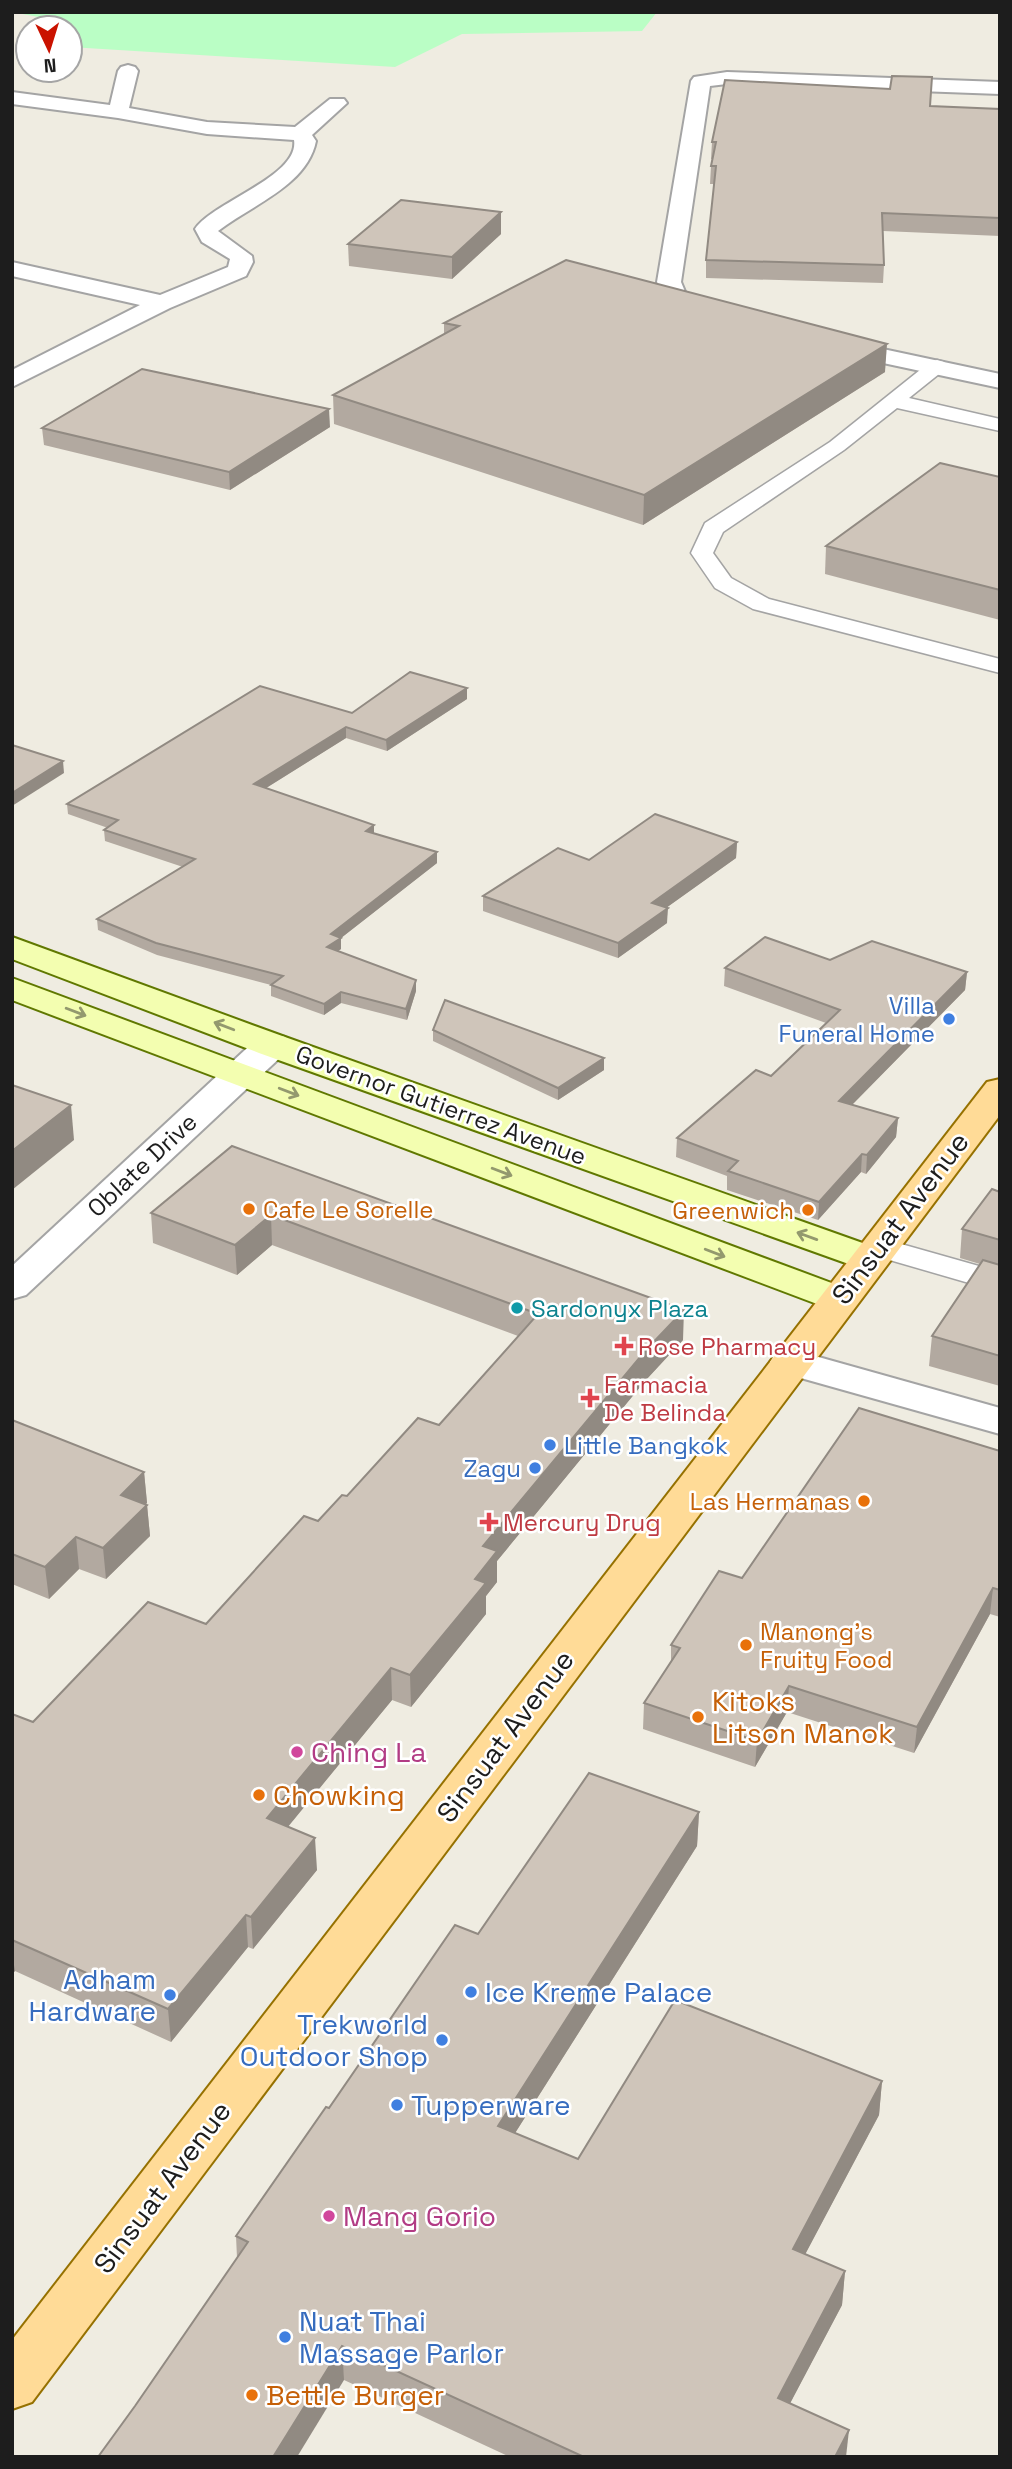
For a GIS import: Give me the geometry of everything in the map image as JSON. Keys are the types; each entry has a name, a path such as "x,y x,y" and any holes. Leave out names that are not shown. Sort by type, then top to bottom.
{"main road":[{"name":"Sinsuat Avenue","path":"12,2384 1000,1090"}],"street":[{"path":"118,112 128,71"},
{"path":"736,321 686,304 676,298 669,282 701,81 743,78 1000,88"},
{"path":"12,98 118,112 207,128 300,134 337,103"},
{"path":"12,380 24,365 238,271 243,262 241,256 210,237 206,229 292,170 305,154 306,141 300,134"},
{"path":"12,269 162,303"},
{"path":"813,341 1000,381"},
{"name":"Governor Gutierrez Avenue","path":"12,947 272,1045 875,1253"},
{"name":"Governor Gutierrez Avenue","path":"12,988 839,1299"},
{"name":"Oblate Drive","path":"12,1287 272,1045"},
{"path":"790,1362 1000,1422"}],"lane":[{"path":"937,366 837,446 713,528 702,553 723,583 761,604 1000,666"},
{"path":"893,401 1000,425"},
{"path":"875,1253 1000,1282"}],"green space":[{"path":"12,12 657,12 642,31 462,34 395,67 84,48 84,14"}],"building":[{"path":"892,76 932,77 930,106 1000,109 1000,218 882,213 884,265 706,260 716,166 711,166 716,142 712,142 725,80 890,89"},
{"path":"401,200 501,212 452,257 348,244"},
{"path":"566,260 887,344 644,495 333,395 459,326 444,323"},
{"path":"142,369 329,409 229,472 42,428"},
{"path":"940,463 1000,477 1000,590 826,546"},
{"path":"410,672 467,688 386,740 346,727 254,784 374,825 366,831 437,852 331,934 341,938 327,947 416,980 406,1009 341,992 324,1004 271,985 283,976 156,943 97,919 195,859 104,830 118,820 67,804 260,686 352,713"},
{"path":"12,745 63,761 12,793"},
{"path":"655,814 737,842 652,903 668,908 618,943 483,896 558,848 589,860"},
{"path":"765,937 830,960 872,941 967,972 839,1101 898,1118 867,1155 862,1154 819,1202 728,1171 738,1161 677,1138 756,1070 771,1076 840,1010 725,968"},
{"path":"445,1000 604,1058 558,1088 433,1030"},
{"path":"12,1085 71,1105 12,1151"},
{"path":"232,1146 684,1310 646,1350 483,1546 497,1551 475,1579 486,1583 410,1675 391,1668 267,1818 315,1838 251,1917 246,1915 168,2009 12,1940 12,1714 33,1722 148,1602 206,1624 304,1516 318,1521 342,1495 347,1496 418,1418 439,1425 538,1314 271,1215 235,1245 151,1213"},
{"path":"992,1189 1000,1192 1000,1240 962,1229"},
{"path":"983,1260 1000,1265 1000,1356 932,1336"},
{"path":"859,1408 1000,1451 1000,1590 993,1588 917,1727 789,1686 757,1741 644,1703 680,1648 671,1645 719,1571 742,1578"},
{"path":"12,1420 144,1472 121,1495 147,1505 103,1548 76,1537 45,1567 12,1554"},
{"path":"589,1773 699,1812 498,2126 578,2159 675,2000 882,2081 793,2249 845,2271 778,2398 849,2430 835,2457 584,2457 342,2346 273,2457 98,2457 248,2242 236,2236 326,2107 329,2108 455,1925 478,1934"}],"place":[{"name":"Villa Funeral Home","path":"949,1019"},
{"name":"Cafe Le Sorelle","path":"249,1209"},
{"name":"Greenwich","path":"808,1210"},
{"name":"Sardonyx Plaza","path":"517,1308"},
{"name":"Rose Pharmacy","path":"624,1346"},
{"name":"Farmacia De Belinda","path":"590,1398"},
{"name":"Little Bangkok","path":"550,1445"},
{"name":"Zagu","path":"535,1468"},
{"name":"Las Hermanas","path":"864,1501"},
{"name":"Mercury Drug","path":"489,1522"},
{"name":"Manong's Fruity Food","path":"746,1645"},
{"name":"Kitoks Litson Manok","path":"698,1717"},
{"name":"Ching La","path":"297,1752"},
{"name":"Chowking","path":"259,1795"},
{"name":"Ice Kreme Palace","path":"471,1992"},
{"name":"Adham Hardware","path":"170,1995"},
{"name":"Trekworld Outdoor Shop","path":"442,2040"},
{"name":"Tupperware","path":"397,2105"},
{"name":"Mang Gorio","path":"329,2216"},
{"name":"Nuat Thai Massage Parlor","path":"285,2337"},
{"name":"Bettle Burger","path":"252,2395"}]}
